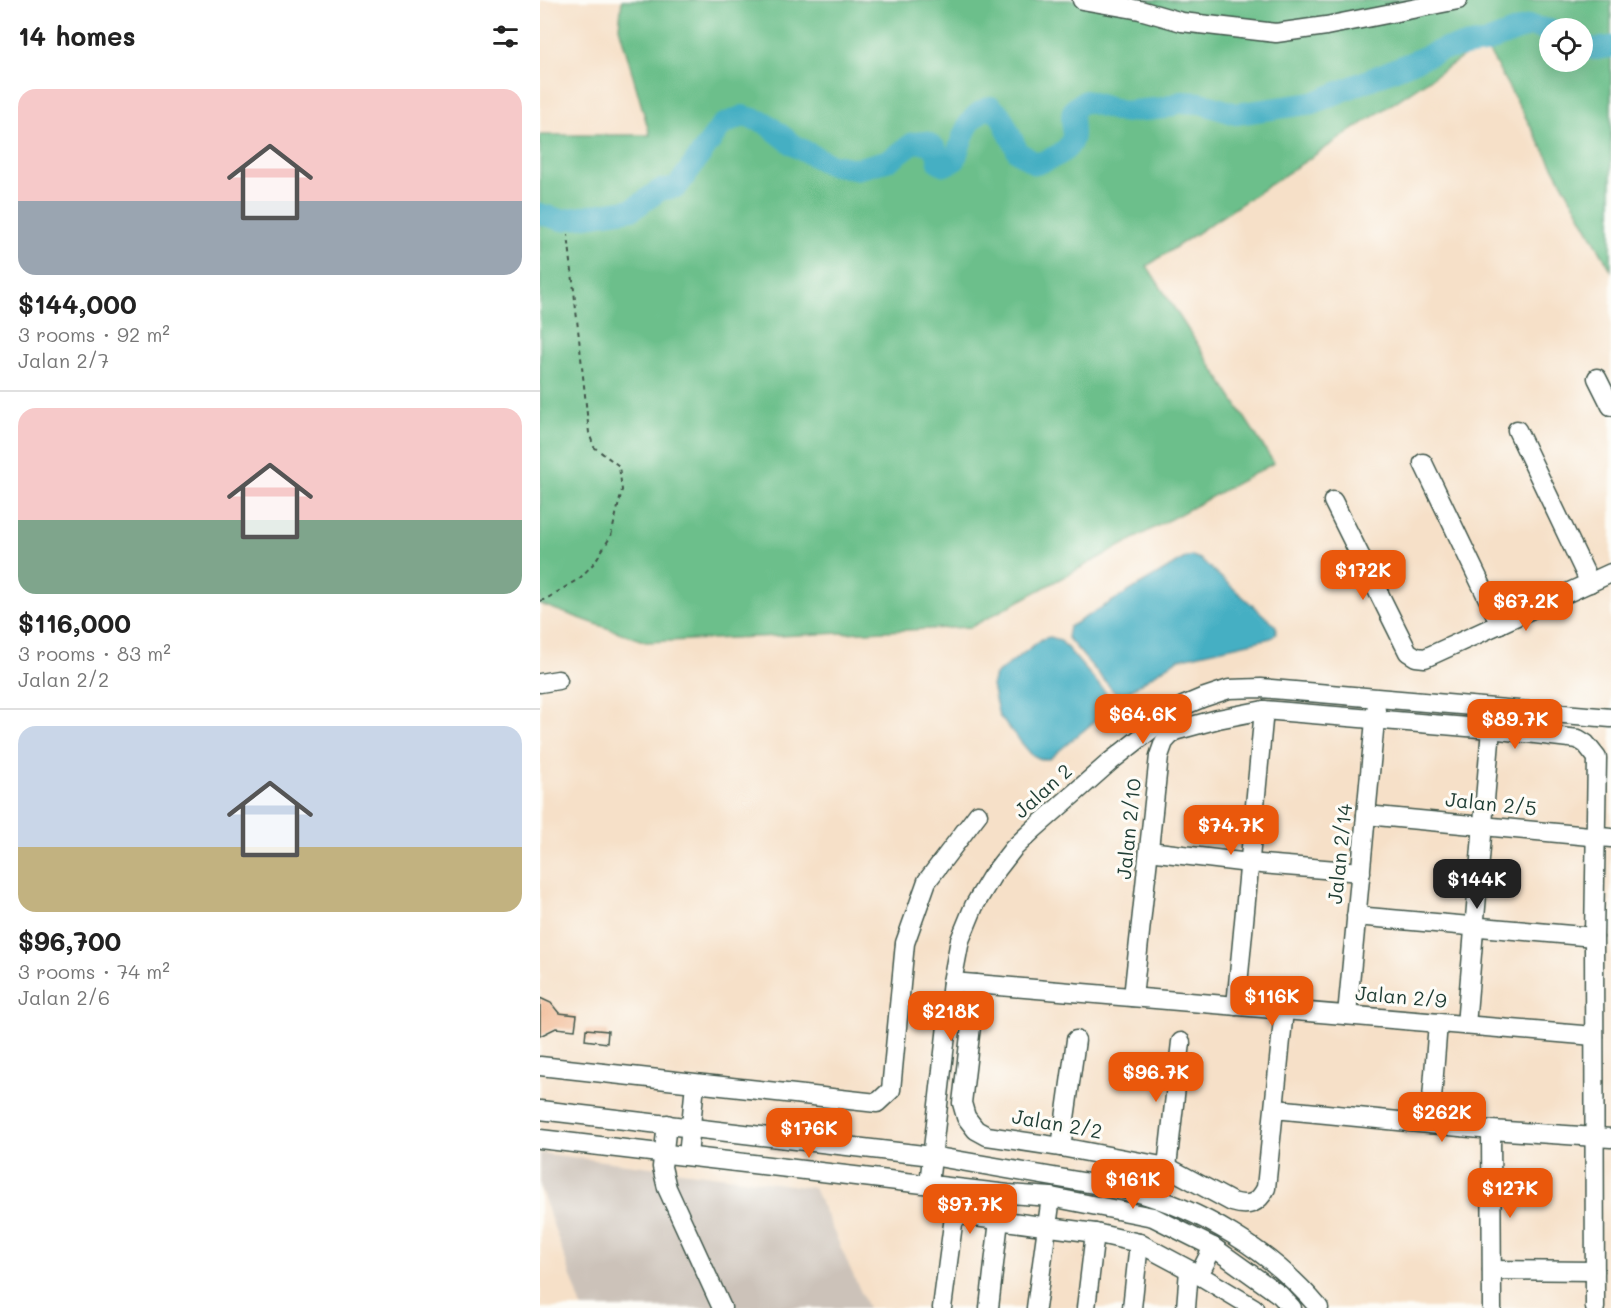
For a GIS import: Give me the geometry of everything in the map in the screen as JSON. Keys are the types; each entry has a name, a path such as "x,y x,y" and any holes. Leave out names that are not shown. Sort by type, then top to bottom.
{"street":[{"path":"1082,0 1140,10 1182,22 1276,33 1326,26 1458,0"},
{"path":"1597,378 1611,406"},
{"path":"1517,430 1590,583"},
{"path":"1423,463 1500,624"},
{"path":"1334,501 1408,652 1416,657 1425,658 1611,573"},
{"name":"Jalan 2","path":"929,1184 952,982 960,940 974,906 992,876 1013,849 1111,761 1184,706 1229,689 1261,688 1611,718"},
{"name":"Jalan 2/14","path":"1347,1016 1378,698"},
{"path":"1236,1006 1264,710"},
{"name":"Jalan 2/10","path":"1133,997 1159,756 1168,736 1174,731 1264,710 1491,729 1578,739 1586,744 1597,758 1603,838 1594,938 1594,1036 1603,1138 1595,1308"},
{"path":"1466,1025 1491,729"},
{"path":"540,1066 877,1103 891,1090 905,943 927,881 978,814"},
{"name":"Jalan 2/5","path":"1366,815 1603,838"},
{"path":"1149,851 1361,872"},
{"path":"1356,916 1594,938"},
{"name":"Jalan 2/9","path":"952,982 1594,1036"},
{"name":"Jalan 2/2","path":"976,984 962,1103 966,1117 976,1130 987,1136 1167,1167 1232,1202 1242,1205 1253,1203 1261,1197 1266,1188 1284,1010"},
{"path":"1430,1124 1438,1023"},
{"path":"1061,1147 1076,1040"},
{"path":"1167,1167 1181,1042"},
{"path":"688,1156 695,1084"},
{"path":"1275,1109 1491,1130 1603,1138"},
{"path":"540,1110 932,1156 1157,1197 1229,1232 1262,1254 1301,1287 1319,1308"},
{"path":"667,1124 662,1167 667,1188 722,1308"},
{"path":"1491,1130 1492,1308"},
{"path":"542,1137 664,1154 1051,1197 1153,1217 1213,1247 1280,1295 1292,1308"},
{"path":"1036,1308 1051,1197"},
{"path":"942,1308 954,1220 964,1215 1095,1233 1139,1243 1254,1308"},
{"path":"989,1308 999,1220"},
{"path":"1086,1308 1095,1233"},
{"path":"1132,1308 1139,1243"},
{"path":"1186,1308 1194,1273 1213,1247"},
{"path":"1492,1270 1595,1271"}],"path":[{"path":"540,601 580,578 594,563 611,536 622,490 619,466 594,447 589,433 568,234"}],"shaded area":[{"path":"540,1153 814,1188 868,1308 582,1308 540,1187"}],"green space":[{"path":"622,0 1611,0 1611,270 1484,43 1147,266 1274,463 971,627 646,642 540,604 540,135 650,135 619,27"}],"water":[{"path":"1192,556 1200,559 1276,626 1276,634 1271,638 1178,659 1126,693 1115,693 1067,637 1069,627"},
{"path":"1050,637 1060,640 1107,694 1109,701 1107,711 1049,759 1040,759 1031,754 999,716 992,686 995,675 1042,639"}],"building":[{"path":"540,998 551,1003 559,1013 577,1015 575,1030 556,1028 540,1036"},
{"path":"586,1029 608,1031 607,1043 585,1040"}],"waterway":[{"path":"540,214 562,220 633,209 660,190 677,187 722,125 743,116 764,122 795,146 829,164 856,169 890,160 913,143 926,142 936,149 939,162 945,165 955,160 971,121 983,110 991,107 1001,116 1018,152 1036,164 1061,154 1070,145 1073,132 1072,114 1076,107 1086,101 1122,112 1164,108 1181,102 1201,103 1236,114 1313,103 1444,49 1484,43 1529,26 1539,28"},
{"path":"1593,49 1611,47"}]}
